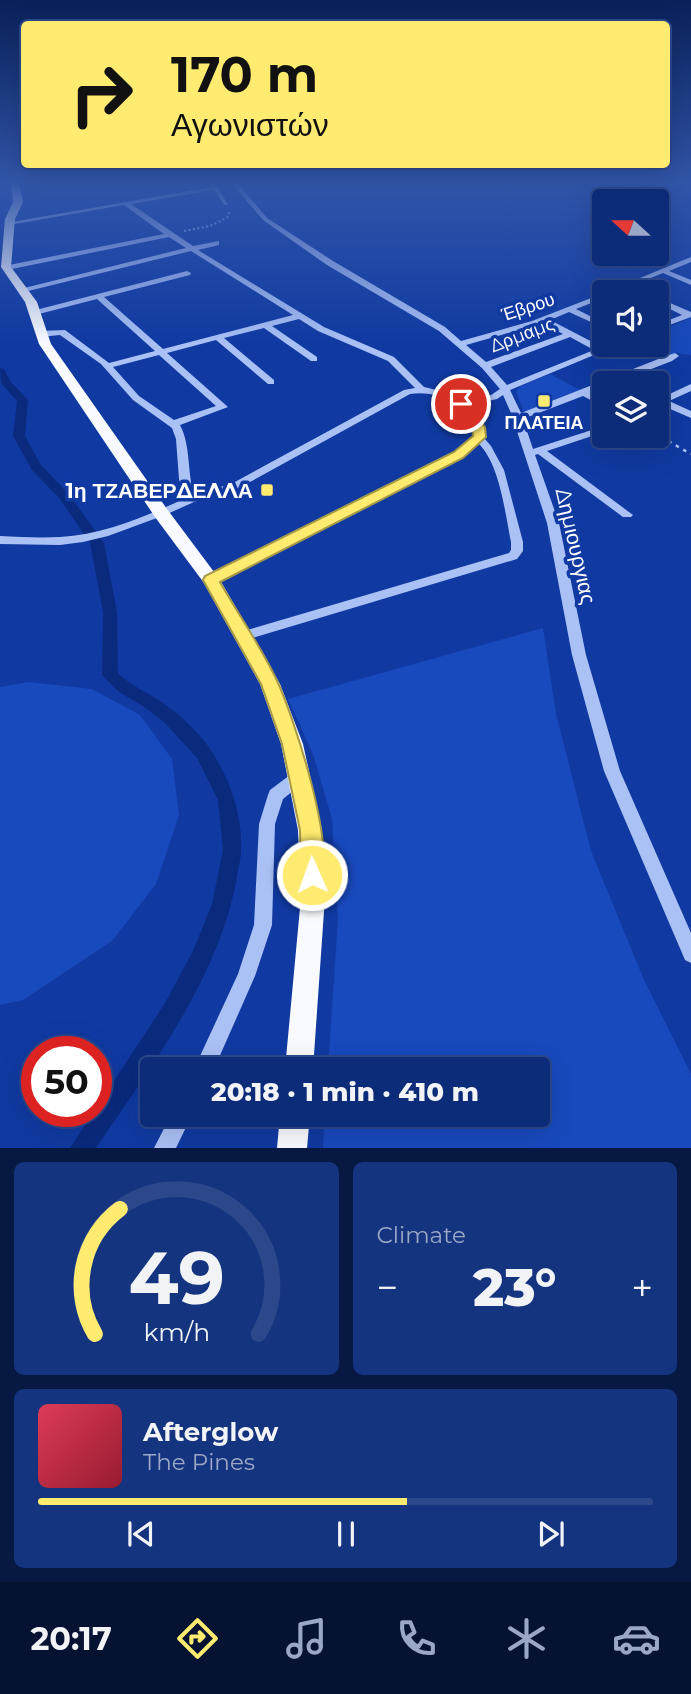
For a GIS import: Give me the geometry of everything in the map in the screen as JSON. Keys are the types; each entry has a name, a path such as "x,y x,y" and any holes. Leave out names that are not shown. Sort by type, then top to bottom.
{"main road":[{"path":"7,238 4,268 23,291 36,313 40,334 161,513 211,580 270,684 292,744 310,830 313,897 300,1057"},
{"path":"292,1148 294,1127"}],"street":[{"path":"4,268 157,238"},
{"path":"174,238 340,339 391,359 420,388"},
{"name":"Δημιουργιας","path":"291,238 413,310 460,344 485,366 505,389 535,452 553,523 579,655 612,771 691,954"},
{"path":"23,291 216,243"},
{"path":"642,280 690,260"},
{"path":"664,271 691,283"},
{"path":"36,313 187,272"},
{"path":"98,296 223,407 173,424"},
{"name":"Έβρου","path":"460,344 544,320 592,300"},
{"path":"669,305 690,314"},
{"path":"569,309 592,320"},
{"path":"669,322 690,314"},
{"path":"107,366 299,316"},
{"path":"544,320 592,345"},
{"path":"266,325 314,359"},
{"path":"40,334 62,332 107,366 136,398 177,427 181,439 184,480 190,500"},
{"name":"Δρμαμς","path":"485,366 570,334"},
{"path":"218,337 271,382"},
{"path":"461,404 494,397 505,389 592,354"},
{"path":"640,371 672,357 669,356"},
{"path":"669,396 691,387"},
{"path":"0,540 60,541 83,538 161,513 190,500 237,485 407,392 420,388 439,392 461,404 478,427 478,439 459,455 211,580"},
{"path":"517,418 592,389"},
{"path":"583,392 592,397"},
{"path":"669,406 691,415"},
{"path":"535,452 592,433"},
{"path":"242,636 513,556 517,551 517,542 495,462 485,443 478,439"},
{"path":"535,452 626,515"},
{"path":"209,1057 246,976 263,925 267,824 276,795 299,777"},
{"path":"165,1148 175,1127"}],"path":[{"path":"669,441 691,454"}],"shaded area":[{"path":"691,318 691,355 675,353 669,356 669,327"},
{"path":"550,374 580,390 524,412 516,392 519,387"},
{"path":"543,628 556,714 591,851 644,980 691,1074 691,1148 323,1148 324,1127 550,1127 550,1057 329,1057 338,919 332,819 313,754 288,699"},
{"path":"29,682 92,689 140,715 172,759 179,815 156,884 112,941 23,1000 0,1005 0,687"}],"waterway":[{"path":"0,371 6,383 23,400 19,436 36,467 64,496 97,543 110,612 110,675 124,688 156,707 185,732 203,753 227,800 232,850 222,904 201,958 173,1011 82,1148"}],"place":[{"name":"ΠΛΑΤΕΙΑ","path":"544,401"},
{"name":"1η ΤΖΑΒΕΡΔΕΛΛΑ","path":"267,490"}],"route":[{"path":"312,875 310,830 292,744 270,684 211,580 459,455 479,437 478,427 461,404"}]}
